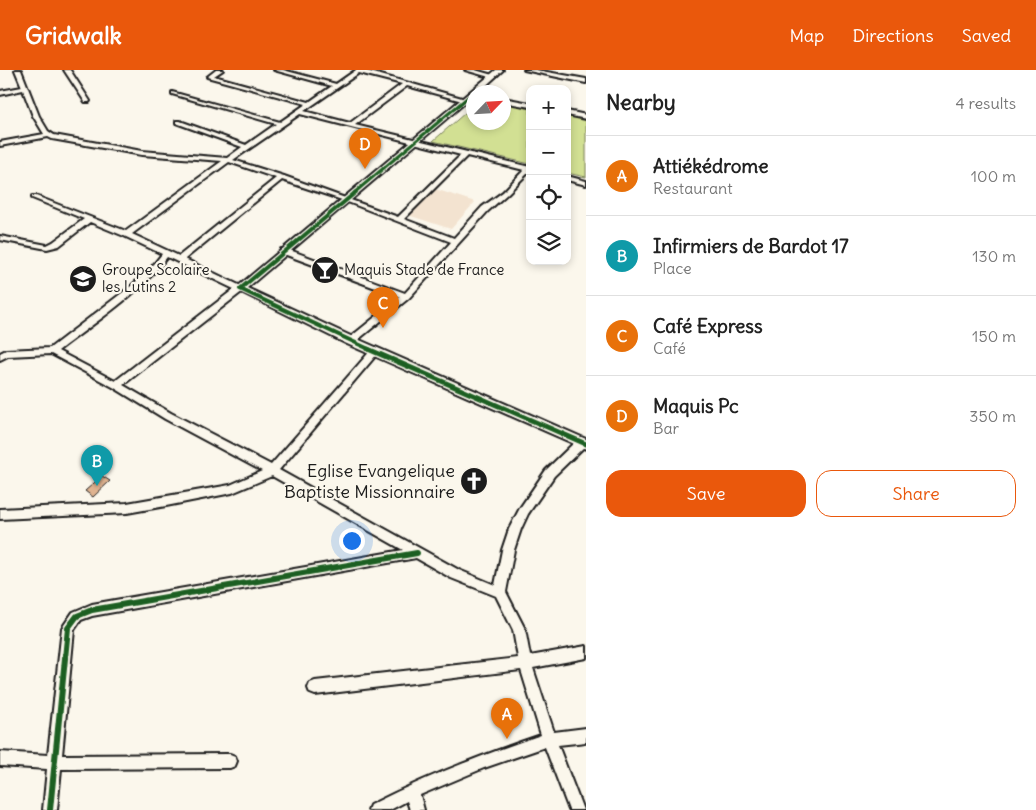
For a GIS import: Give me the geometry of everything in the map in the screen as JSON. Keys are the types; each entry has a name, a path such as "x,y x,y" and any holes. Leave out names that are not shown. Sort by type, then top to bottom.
{"street":[{"path":"18,70 38,122 47,135 58,140 142,153 228,160 347,200 455,241"},
{"path":"67,70 87,101"},
{"path":"220,70 210,77 311,104"},
{"path":"127,234 228,160 359,70 406,84 466,94"},
{"path":"468,70 493,76"},
{"path":"483,85 500,70"},
{"path":"527,70 586,81"},
{"path":"282,71 337,86"},
{"path":"351,125 406,84"},
{"path":"0,93 26,88"},
{"path":"174,93 282,124"},
{"path":"116,385 240,289 466,99"},
{"path":"511,101 526,104"},
{"path":"300,112 465,155 526,168"},
{"path":"571,114 586,117"},
{"path":"178,122 247,147"},
{"path":"0,144 47,135"},
{"path":"399,220 465,155"},
{"path":"351,341 406,296 485,209 526,172"},
{"path":"180,259 282,177"},
{"path":"571,179 586,182"},
{"path":"34,197 127,234 351,341 584,444 550,473 524,511 508,550 500,592 519,629 524,663 549,739 576,810"},
{"path":"0,238 47,247 56,244 89,219"},
{"path":"284,251 406,296"},
{"path":"52,351 134,288 153,271 166,253"},
{"path":"0,356 26,351 52,351 116,385 168,416 272,471 455,574 500,592"},
{"path":"0,514 126,508 166,502 232,488 272,471 374,351"},
{"path":"50,810 68,628 77,616 84,612 417,553"},
{"path":"315,688 524,663 586,652"},
{"path":"375,810 484,761 549,739 586,735"},
{"path":"0,760 36,762 230,760"},
{"path":"412,792 417,810"}],"shaded area":[{"path":"435,189 475,202 451,229 408,215"}],"green space":[{"path":"511,103 526,106 526,163 433,141 466,112 466,130 511,130"},
{"path":"571,116 586,119 586,177 571,174"}],"building":[{"path":"102,476 110,481 93,497 85,491"}],"cycle path":[{"path":"466,99 240,289 351,341 586,444"},
{"path":"50,810 68,628 77,616 92,610 417,553"}],"place":[{"name":"Maquis Pc","path":"365,169"},
{"name":"Maquis Stade de France","path":"325,270"},
{"name":"Groupe Scolaire les Lutins 2","path":"83,279"},
{"name":"Café Express","path":"383,328"},
{"name":"Eglise Evangelique Baptiste Missionnaire","path":"474,481"},
{"name":"Infirmiers de Bardot 17","path":"97,486"},
{"name":"Attiékédrome","path":"507,739"}]}
